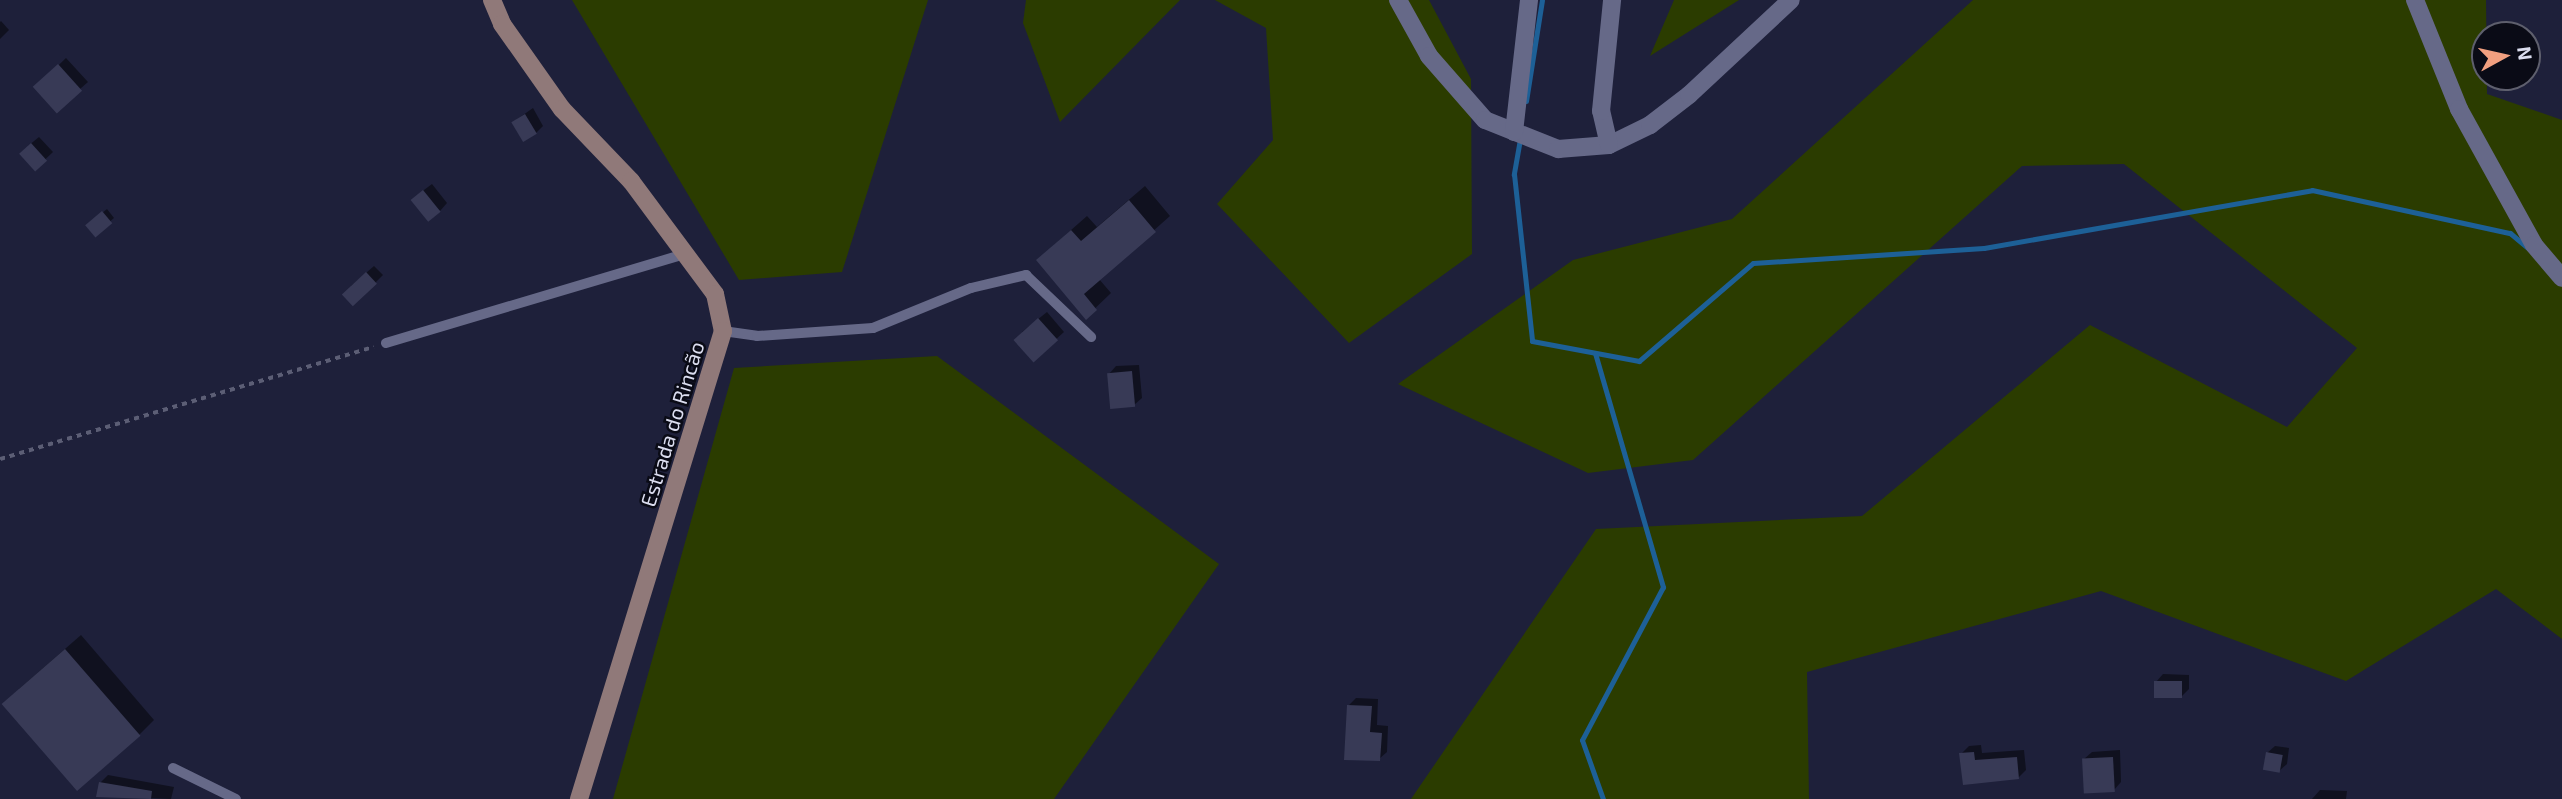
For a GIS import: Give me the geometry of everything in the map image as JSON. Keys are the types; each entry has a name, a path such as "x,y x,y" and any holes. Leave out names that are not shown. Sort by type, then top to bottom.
{"street":[{"name":"Estrada do Rincão","path":"492,0 502,24 562,109 631,181 715,294 723,331 579,799"},
{"path":"1398,0 1429,55 1485,120 1558,149 1609,145 1650,125 1689,95 1791,0"},
{"path":"1514,132 1529,0"},
{"path":"1609,145 1601,111 1612,0"},
{"path":"2415,0 2459,109 2534,245 2562,278"}],"lane":[{"path":"386,343 685,254"},
{"path":"723,331 757,336 873,328 971,288 1026,275 1091,337"},
{"path":"173,768 236,799"}],"path":[{"path":"0,459 386,343"}],"green space":[{"path":"572,0 928,0 842,272 739,280"},
{"path":"1026,0 1180,0 1060,122 1023,23"},
{"path":"1215,0 1429,0 1471,79 1472,254 1349,343 1217,204 1273,140 1266,28"},
{"path":"1674,0 1739,0 1650,56"},
{"path":"1973,0 2486,0 2486,21 2471,21 2471,91 2487,91 2487,94 2562,120 2562,639 2496,589 2346,681 2101,591 1807,672 1809,799 1411,799 1596,529 1862,516 2090,325 2287,427 2357,348 2124,164 2022,166 1693,460 1588,473 1398,384 1573,260 1732,219"},
{"path":"937,356 1219,564 1054,799 613,799 734,368"}],"building":[{"path":"58,64 82,91 57,114 33,87"},
{"path":"525,114 537,134 523,142 511,122"},
{"path":"31,143 47,161 35,172 19,154"},
{"path":"423,190 441,212 428,222 411,200"},
{"path":"1129,200 1156,232 1084,294 1097,310 1086,320 1036,260 1071,230 1081,241"},
{"path":"102,211 112,223 95,237 85,225"},
{"path":"366,272 377,284 353,306 342,295"},
{"path":"1038,318 1058,340 1034,362 1013,340"},
{"path":"1132,371 1135,407 1110,409 1107,373"},
{"path":"65,649 140,736 77,791 2,704"},
{"path":"2154,681 2182,681 2182,698 2154,698"},
{"path":"1347,705 1372,706 1370,732 1382,733 1380,761 1344,760"},
{"path":"1974,752 1975,760 2017,757 2019,779 1963,785 1959,753"},
{"path":"2266,752 2283,755 2280,773 2263,770"},
{"path":"2113,757 2115,792 2084,794 2082,759"},
{"path":"99,782 152,791 151,799 96,797"}],"waterway":[{"path":"1526,101 1542,0"},
{"path":"1520,139 1514,174 1532,341 1639,361 1753,263 1984,248 2312,190 2510,233 2528,248"},
{"path":"1595,353 1663,587 1582,740 1603,799"}]}
